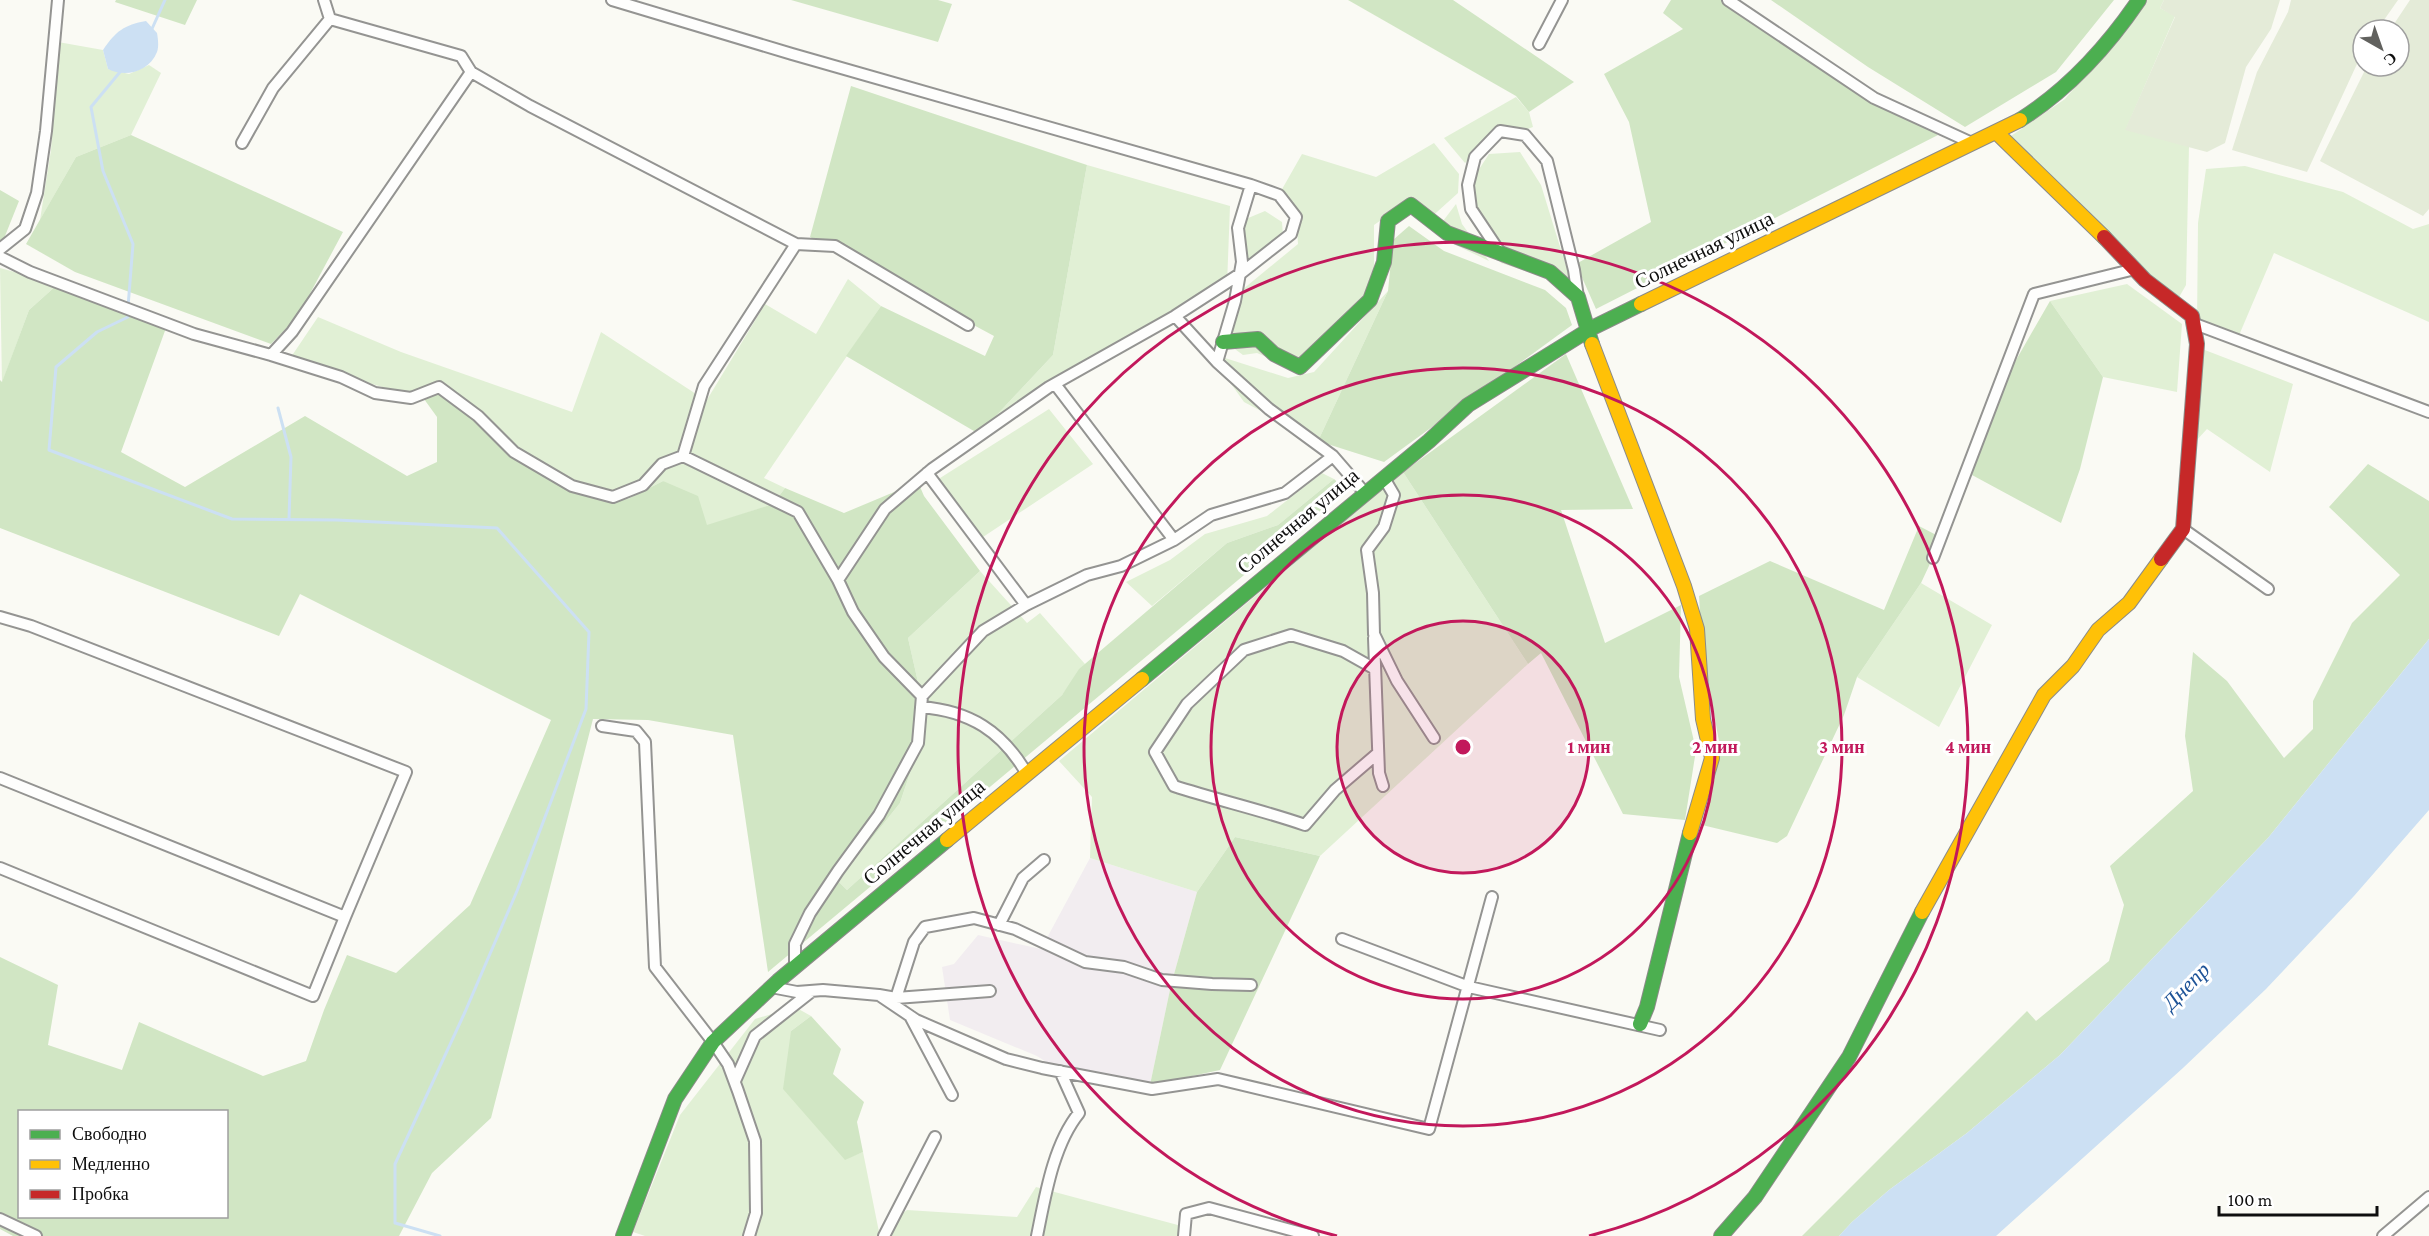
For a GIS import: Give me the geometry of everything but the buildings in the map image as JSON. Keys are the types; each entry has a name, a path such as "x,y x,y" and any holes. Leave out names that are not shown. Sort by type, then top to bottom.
{"street":[{"path":"0,249 24,229 37,193 46,131 58,0"},
{"path":"324,0 330,19"},
{"path":"612,0 792,54 1251,185 1279,195 1296,217 1291,234 1240,274 1174,316 1055,384 927,473 885,509 838,580"},
{"path":"1539,44 1562,0"},
{"path":"1728,0 1874,98 1972,143"},
{"name":"Солнечная улица","path":"623,1236 675,1099 713,1042 771,987 1429,441 1468,405 1587,331 1972,143 1998,134 2045,103 2082,71 2139,0"},
{"path":"330,19 461,56 471,72 530,106 796,244 835,246 968,325"},
{"path":"242,143 273,88 330,19"},
{"path":"272,355 292,332 471,72"},
{"path":"1501,254 1471,209 1468,185 1475,158 1500,131 1525,135 1547,161 1587,331 1684,586 1697,629 1703,719 1712,758 1689,837 1650,996 1640,1024"},
{"path":"1721,1236 1755,1197 1849,1057 1914,926 2044,695 2073,666 2098,630 2129,603 2184,529 2197,344 2192,316 2145,280 1998,134"},
{"path":"1217,362 1240,274 1242,262 1238,228 1251,185"},
{"path":"1222,342 1258,339 1274,354 1300,367 1370,300 1384,262 1388,221 1411,205 1447,233 1550,272 1578,297"},
{"path":"683,456 704,386 796,244"},
{"path":"0,257 30,272 194,334 341,377 375,393 411,398 439,387 478,416 514,452 572,486 613,497 643,485 662,464 683,456 798,512 838,580 853,612 884,657 921,702 947,709 989,729 1014,751 1027,774"},
{"path":"1933,558 2034,294 2134,268"},
{"path":"1174,316 1217,362 1269,408 1333,456 1365,493"},
{"path":"2195,324 2429,412"},
{"path":"1055,384 1174,540"},
{"path":"795,967 795,944 810,913 879,815 918,743 921,702 983,631 1026,605 1087,575 1121,566 1174,540 1210,515 1286,493 1333,456"},
{"path":"927,473 1026,605"},
{"path":"1383,477 1394,495 1384,527 1367,550 1373,593 1379,773 1383,786"},
{"path":"2184,529 2268,589"},
{"path":"0,617 31,626 406,772 313,996 0,868"},
{"path":"1374,634 1397,681 1434,738"},
{"path":"1375,669 1343,651 1291,635 1244,650 1187,704 1155,752 1174,786 1217,800 1269,812 1305,825 1335,790 1378,753"},
{"path":"602,726 636,731 645,742 655,967 713,1042 728,1064 735,1082 755,1141 756,1213 749,1236"},
{"path":"0,778 345,917"},
{"path":"999,925 1023,878 1044,860"},
{"path":"879,994 910,1015 1006,1059 1152,1089 1218,1079 1429,1129 1492,897"},
{"path":"896,998 914,942 925,927 974,918 1015,929 1085,962 1124,967 1162,980 1251,985"},
{"path":"1342,939 1469,987 1660,1030"},
{"path":"771,987 797,992 879,994 896,998 990,991"},
{"path":"735,1082 755,1036 812,991"},
{"path":"910,1015 952,1095"},
{"path":"1037,1236 1050,1177 1070,1124 1079,1113 1060,1071"},
{"path":"885,1236 935,1137"},
{"path":"2383,1236 2429,1197"},
{"path":"1184,1236 1186,1214 1209,1209 1313,1236"},
{"path":"0,1219 36,1236"}],"shaded area":[{"path":"1090,858 1197,892 1171,985 1150,1085 1060,1071 1037,1056 950,1020 942,967 954,964 978,935 1041,949"}],"green space":[{"path":"116,0 197,0 185,25 115,2"},
{"path":"791,0 938,0 952,4 938,42"},
{"path":"1348,0 1453,0 1574,82 1529,112 1516,96"},
{"path":"1671,0 1730,0 1938,135 1596,309 1576,264 1651,222 1629,122 1604,74 1683,29 1663,13"},
{"path":"1771,0 2114,0 2056,72 1965,127 1868,67"},
{"path":"2147,0 2164,0 2160,8 2175,16 2126,129 2189,146 2186,285 2178,299 2136,266 2008,138 2065,99"},
{"path":"2164,0 2280,0 2271,29 2246,67 2225,143 2207,152 2125,130 2175,17 2160,8"},
{"path":"2291,0 2398,0 2385,18 2351,18 2351,77 2307,172 2232,150 2257,72 2288,12"},
{"path":"2410,0 2429,0 2429,209 2423,216 2320,161 2361,78 2411,78 2411,18 2398,18"},
{"path":"58,42 103,50 108,69 129,74 149,65 161,73 131,135 76,157 40,220 51,150"},
{"path":"851,86 1087,165 1053,355 979,434 846,356 881,306 985,356 994,336 810,237"},
{"path":"1516,97 1529,112 1533,127 1485,144 1465,163 1444,138"},
{"path":"131,135 343,232 298,316 271,344 75,272 26,244 76,157"},
{"path":"1434,143 1459,174 1458,193 1427,221 1404,204 1374,225 1374,292 1291,367 1257,353 1243,355 1228,344 1242,290 1298,244 1296,214 1281,191 1302,154 1376,177"},
{"path":"1520,152 1541,185 1578,305 1556,281 1501,263 1470,220 1470,183 1489,154"},
{"path":"1087,165 1230,206 1227,285 979,434 1053,355"},
{"path":"2245,166 2343,192 2413,229 2429,224 2429,322 2274,253 2237,340 2197,325 2198,223 2206,169"},
{"path":"0,190 19,201 3,241 0,240"},
{"path":"1456,204 1462,224 1489,261 1447,241 1440,225"},
{"path":"1265,211 1282,222 1283,236 1241,272 1241,221"},
{"path":"1409,226 1444,251 1545,290 1566,308 1572,325 1384,462 1318,441 1388,291 1393,240"},
{"path":"0,268 58,284 29,310 2,383"},
{"path":"848,279 881,306 764,478 785,488 773,504 707,526 663,481 628,499 608,501 513,451 436,388 424,399 289,360 318,317 401,352 572,412 601,332 693,392 705,403 765,304 816,334"},
{"path":"58,284 166,328 121,452 185,487 305,416 407,476 437,462 437,417 424,399 436,388 513,451 608,500 628,499 663,481 698,496 707,525 773,504 785,488 844,513 918,482 924,496 980,571 908,638 927,722 900,803 838,881 847,890 1062,695 1079,669 1227,543 1278,525 1334,479 1346,490 768,972 733,735 648,720 593,719 491,1118 432,1173 399,1236 13,1236 0,1229 0,957 58,985 48,1045 122,1070 139,1022 263,1076 306,1061 347,955 396,973 470,905 551,720 300,594 279,636 0,528 0,380 2,382 29,310"},
{"path":"2127,284 2182,324 2177,392 2103,377 2050,301"},
{"path":"1388,291 1318,441 1244,402 1222,371 1225,358 1288,378 1314,372"},
{"path":"2050,301 2103,377 2080,469 2061,523 1972,475 2000,388"},
{"path":"2197,347 2293,384 2270,472 2207,429 2195,442"},
{"path":"1566,354 1633,509 1561,510 1605,643 1681,605 1679,677 1696,750 1685,820 1623,814 1541,653 1528,664 1403,472"},
{"path":"1049,409 1093,464 974,543 929,485"},
{"path":"2368,464 2429,501 2429,639 2268,838 2060,1055 1967,1133 1889,1190 1839,1236 1802,1236 2027,1011 2036,1021 2109,961 2124,905 2110,866 2193,791 2185,736 2193,652 2227,681 2284,758 2313,729 2313,701 2352,623 2400,575 2329,507"},
{"path":"1403,472 1528,664 1320,856 1235,837 1197,892 1090,858 1092,797 1059,761"},
{"path":"1322,473 1334,479 1278,525 1227,543 1152,606 1126,582 1170,560 1205,534 1267,516"},
{"path":"1919,526 1942,538 1921,583 1857,677 1844,715 1787,836 1777,843 1702,825 1720,747 1702,647 1699,596 1770,561 1884,610"},
{"path":"980,571 1027,623 1040,613 1085,664 1062,695 847,890 838,881 900,803 927,722 908,638"},
{"path":"1921,583 1992,625 1939,727 1857,677"},
{"path":"1235,837 1320,856 1220,1070 1150,1085 1171,985 1197,892"},
{"path":"795,1007 811,1016 791,1031 845,1159 863,1152 879,1232 907,1210 1017,1217 1036,1187 1189,1228 1188,1236 645,1236 633,1232 680,1115 755,1019"},
{"path":"811,1016 841,1049 833,1074 864,1102 857,1122 863,1152 845,1160 783,1089 791,1031"}],"water":[{"path":"146,21 157,33 158,48 153,59 142,69 129,73 108,69 103,50 108,43 126,27"},
{"name":"Днепр","path":"2429,639 2429,810 2354,896 2266,989 2183,1068 1996,1236 1839,1236 1889,1190 1967,1133 2060,1055 2268,838"}],"waterway":[{"path":"151,31 165,0"},
{"path":"120,72 91,107 103,171 133,244 128,307"},
{"path":"128,313 128,317 97,332 56,367 49,450 232,519 337,520 497,528 589,632 586,709 517,891 465,1012 395,1164 395,1223 440,1236"},
{"path":"278,408 291,457 289,519"}],"traffic: fast":[{"path":"2020,120 2055,95 2086,66 2139,0"},
{"path":"1223,342 1258,339 1274,354 1300,367 1370,300 1384,262 1388,221 1411,205 1447,233 1550,272 1578,297 1592,344"},
{"path":"1142,679 1429,441 1468,405 1592,328 1641,304"},
{"path":"1640,1024 1647,1007 1690,833"},
{"path":"623,1236 675,1099 713,1042 778,981 947,840"},
{"path":"1721,1236 1755,1197 1849,1057 1922,912"}],"traffic: slow":[{"path":"1641,304 2020,120"},
{"path":"1998,134 2104,237"},
{"path":"1592,344 1684,586 1697,629 1703,719 1712,758 1690,833"},
{"path":"1922,912 2044,695 2073,666 2098,630 2129,603 2161,559"},
{"path":"947,840 1142,679"}],"traffic: jam":[{"path":"2104,237 2145,280 2192,316 2197,344 2183,529 2161,559"}]}
